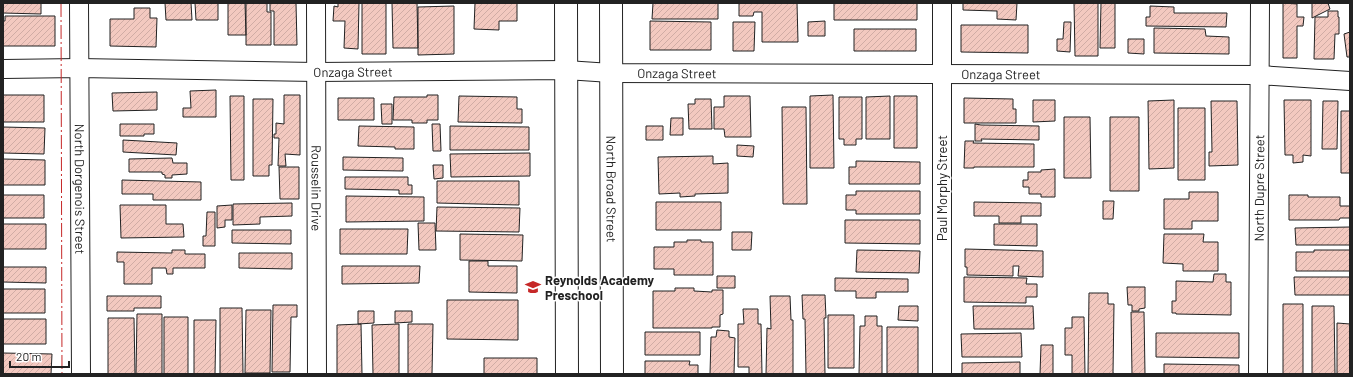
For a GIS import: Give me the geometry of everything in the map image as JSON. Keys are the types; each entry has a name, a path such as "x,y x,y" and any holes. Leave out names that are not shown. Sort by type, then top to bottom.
{"main road":[{"path":"566,3 567,374"},
{"name":"North Broad Street","path":"611,3 612,374"}],"street":[{"name":"North Dorgenois Street","path":"79,3 81,374"},
{"name":"Rousselin Drive","path":"316,3 317,374"},
{"name":"Paul Morphy Street","path":"942,3 942,374"},
{"name":"North Dupre Street","path":"1258,374 1260,3"},
{"name":"Onzaga Street","path":"3,69 79,68 316,72 566,70 611,73 1259,75 1350,81"}],"building":[{"path":"3,3 41,3 41,14 3,13"},
{"path":"165,3 191,3 192,20 166,20"},
{"path":"195,3 218,3 218,20 196,20"},
{"path":"228,3 245,3 246,35 228,35"},
{"path":"246,3 267,3 267,12 271,12 271,45 246,45"},
{"path":"270,3 296,3 297,45 274,45 274,11 270,11"},
{"path":"338,3 359,3 358,49 344,48 345,21 333,21 334,6 338,7"},
{"path":"362,3 386,3 386,54 362,54"},
{"path":"392,3 417,3 418,48 393,48"},
{"path":"475,3 517,3 517,21 499,21 499,30 474,29"},
{"path":"653,3 718,3 718,19 652,19"},
{"path":"739,3 797,3 798,42 762,42 762,12 754,12 753,16 739,16"},
{"path":"834,3 917,3 917,20 834,20"},
{"path":"963,3 1017,3 1016,20 997,19 997,11 963,10"},
{"path":"1074,3 1098,3 1098,56 1075,56"},
{"path":"1101,3 1115,3 1115,48 1100,48"},
{"path":"1283,3 1297,4 1297,17 1304,17 1303,26 1297,26 1297,58 1283,58"},
{"path":"1312,3 1328,3 1330,9 1312,18"},
{"path":"454,6 454,54 418,55 418,7"},
{"path":"1150,6 1174,7 1174,13 1227,13 1226,27 1146,26 1146,17 1150,17"},
{"path":"134,8 150,8 150,18 157,18 156,47 110,46 110,19 134,19"},
{"path":"1328,11 1338,11 1339,17 1339,34 1335,34 1334,59 1314,59 1315,17 1328,17"},
{"path":"5,16 55,16 55,46 3,46 3,21 5,21"},
{"path":"650,21 711,22 711,50 650,50"},
{"path":"825,21 825,36 808,36 808,22"},
{"path":"733,22 755,22 754,51 733,51"},
{"path":"1064,22 1071,22 1070,52 1057,51 1057,39 1063,39"},
{"path":"961,25 1028,25 1028,53 961,52"},
{"path":"1154,28 1205,29 1206,36 1229,37 1229,54 1154,53"},
{"path":"854,29 916,29 916,51 854,51"},
{"path":"1350,32 1350,57 1347,57 1344,34"},
{"path":"1128,39 1144,39 1144,54 1128,53"},
{"path":"216,90 216,117 183,117 183,108 191,108 190,91"},
{"path":"157,92 157,110 113,111 112,93"},
{"path":"3,95 44,95 44,122 3,122"},
{"path":"284,95 300,95 300,155 285,154 286,166 278,166 279,138 274,138 274,134 276,134 276,123 284,124"},
{"path":"427,95 438,95 438,120 427,120 427,123 412,123 412,120 393,120 394,97 427,97"},
{"path":"833,95 834,168 810,168 810,96"},
{"path":"230,96 244,96 244,180 231,180"},
{"path":"459,96 517,97 517,109 522,109 522,123 458,122"},
{"path":"724,96 750,96 751,137 725,137 724,129 714,129 714,107 724,107"},
{"path":"890,96 890,139 866,139 866,97"},
{"path":"894,96 917,96 917,148 894,148"},
{"path":"839,97 862,97 862,139 856,139 856,145 844,145 844,139 839,139"},
{"path":"338,98 374,98 374,120 338,120"},
{"path":"964,98 1013,99 1013,109 1016,109 1016,123 964,123"},
{"path":"253,99 273,99 272,165 269,165 269,176 253,176"},
{"path":"695,99 711,99 712,129 689,129 688,104 695,104"},
{"path":"1033,100 1055,100 1055,121 1033,122"},
{"path":"1174,100 1174,168 1149,169 1148,101"},
{"path":"1284,100 1311,100 1311,156 1303,155 1303,162 1293,163 1293,155 1285,155"},
{"path":"1211,101 1237,101 1238,165 1209,166 1209,152 1212,152"},
{"path":"1323,101 1338,101 1337,149 1322,149"},
{"path":"381,104 392,104 392,124 382,124"},
{"path":"782,107 806,107 807,204 783,204"},
{"path":"1178,108 1205,108 1205,180 1178,180"},
{"path":"1341,111 1350,111 1350,173 1341,173"},
{"path":"1064,117 1090,117 1091,178 1064,178"},
{"path":"1110,117 1139,117 1139,191 1110,191"},
{"path":"671,118 683,118 683,135 670,135"},
{"path":"120,124 154,124 154,134 144,134 144,136 120,136"},
{"path":"432,124 440,124 441,151 433,151"},
{"path":"975,124 1039,126 1039,140 981,139 982,141 975,141"},
{"path":"359,126 414,127 414,149 358,146"},
{"path":"450,126 529,127 529,150 450,150"},
{"path":"646,126 663,126 663,140 646,140"},
{"path":"3,127 45,128 44,154 3,153"},
{"path":"123,140 177,143 176,155 123,152"},
{"path":"965,141 974,141 973,143 1034,144 1034,167 964,168"},
{"path":"737,145 754,146 753,157 737,156"},
{"path":"530,153 530,176 451,177 450,154"},
{"path":"713,156 713,164 728,163 728,193 695,194 695,196 680,197 680,193 659,194 658,157"},
{"path":"343,157 403,158 403,171 343,170"},
{"path":"172,158 173,163 187,163 187,174 172,175 172,178 165,178 165,175 162,174 162,172 129,172 129,159"},
{"path":"3,159 45,160 45,185 3,185"},
{"path":"856,161 920,162 920,184 849,184 849,167 856,167"},
{"path":"433,165 443,165 443,178 434,179"},
{"path":"279,167 299,167 299,199 280,199"},
{"path":"1055,169 1055,197 1041,197 1041,194 1029,194 1029,187 1023,187 1023,180 1028,180 1028,172 1041,172 1041,170"},
{"path":"345,177 408,177 408,185 412,185 412,194 399,194 399,190 345,189"},
{"path":"122,180 201,182 201,200 153,200 153,194 122,194"},
{"path":"437,181 519,181 519,205 437,203"},
{"path":"856,191 920,191 920,214 856,214 856,210 846,210 846,195 856,195"},
{"path":"1189,192 1218,192 1218,221 1192,221 1192,229 1164,229 1164,199 1189,199"},
{"path":"3,195 44,195 44,218 3,218"},
{"path":"1289,195 1308,195 1308,197 1340,197 1340,206 1350,206 1350,218 1340,218 1339,220 1289,220"},
{"path":"346,196 424,197 424,221 346,222"},
{"path":"1103,201 1114,201 1113,219 1103,219"},
{"path":"656,202 721,202 721,230 656,230"},
{"path":"974,202 1041,203 1041,216 1021,216 1021,223 999,223 999,216 974,216"},
{"path":"292,203 292,216 260,217 260,224 233,225 233,204"},
{"path":"120,205 166,205 166,224 183,224 184,237 121,238"},
{"path":"232,205 232,220 225,220 225,227 217,228 217,206"},
{"path":"437,207 520,208 519,232 436,231"},
{"path":"207,212 215,212 215,246 203,246 203,236 206,236"},
{"path":"845,220 920,220 920,244 845,243"},
{"path":"418,223 435,223 436,250 419,250"},
{"path":"3,224 46,224 46,249 3,249"},
{"path":"994,224 1037,224 1037,246 994,245"},
{"path":"1350,227 1350,245 1296,245 1295,228"},
{"path":"340,229 408,229 407,254 340,254"},
{"path":"232,230 291,230 291,244 232,243"},
{"path":"732,232 752,232 751,250 732,250"},
{"path":"460,234 523,235 522,261 460,260"},
{"path":"1164,234 1204,234 1203,242 1218,242 1218,271 1183,271 1183,264 1163,263"},
{"path":"687,240 713,242 713,275 674,275 674,269 654,269 654,247 674,247 674,242 687,242"},
{"path":"965,249 1043,251 1043,277 1018,276 1019,266 1013,266 1013,276 967,275 967,267 965,267"},
{"path":"172,250 185,250 185,254 205,254 205,268 173,268 173,274 167,274 166,268 152,268 152,284 124,284 124,262 117,262 117,252 172,253"},
{"path":"857,250 920,251 919,273 856,272"},
{"path":"1314,250 1350,250 1350,271 1296,271 1296,252 1314,252"},
{"path":"239,253 292,253 292,269 239,268"},
{"path":"469,261 488,261 488,266 517,266 517,293 469,292"},
{"path":"342,266 420,266 419,283 342,284"},
{"path":"3,267 46,267 46,283 3,282"},
{"path":"1214,274 1226,274 1226,282 1231,282 1231,315 1172,313 1172,301 1176,301 1176,281 1213,282"},
{"path":"717,276 735,276 735,288 717,288"},
{"path":"964,277 1027,278 1026,284 1037,284 1037,297 1026,297 1026,303 964,302"},
{"path":"1294,277 1350,277 1350,295 1295,295"},
{"path":"835,278 908,279 908,292 876,292 876,298 856,298 856,291 835,291"},
{"path":"1127,287 1145,287 1145,308 1139,309 1139,311 1132,311 1132,305 1128,305"},
{"path":"675,288 694,288 694,291 712,292 712,290 723,290 723,314 720,315 720,327 653,328 653,291 675,291"},
{"path":"3,289 45,289 45,313 3,313"},
{"path":"1089,293 1108,293 1108,304 1114,304 1113,373 1115,374 1088,374"},
{"path":"802,295 825,295 825,374 806,374 805,319 803,319"},
{"path":"107,296 161,296 161,308 134,308 134,311 107,311"},
{"path":"770,296 790,296 791,320 793,320 793,374 766,374 767,328 771,329"},
{"path":"447,300 518,300 518,340 447,339"},
{"path":"1283,304 1303,304 1303,374 1283,374"},
{"path":"273,305 297,305 297,317 291,317 290,372 272,372"},
{"path":"899,306 918,306 918,321 898,320"},
{"path":"973,306 1033,306 1034,329 974,329"},
{"path":"1312,306 1334,306 1335,374 1312,374"},
{"path":"220,308 242,308 243,374 220,374"},
{"path":"743,309 758,309 758,324 761,324 762,374 749,374 749,367 738,367 738,324 744,324"},
{"path":"246,310 271,310 270,373 245,373"},
{"path":"358,311 374,311 374,323 358,324"},
{"path":"395,311 412,311 412,322 395,323"},
{"path":"1131,312 1144,312 1145,374 1132,374"},
{"path":"137,314 162,314 162,374 136,374"},
{"path":"828,315 854,315 854,368 828,368"},
{"path":"865,316 877,316 877,326 882,326 882,374 859,374 860,326 865,326"},
{"path":"164,317 188,317 188,374 164,374"},
{"path":"1072,317 1084,317 1085,374 1072,374 1072,355 1065,355 1065,328 1072,328"},
{"path":"108,318 134,318 135,374 108,374"},
{"path":"3,319 46,319 46,344 3,344"},
{"path":"194,320 216,320 215,374 194,374"},
{"path":"1337,323 1350,324 1350,374 1337,374"},
{"path":"361,324 362,374 337,374 337,325"},
{"path":"399,324 399,374 373,374 372,325"},
{"path":"408,324 433,324 432,374 408,374"},
{"path":"887,327 918,327 918,374 887,374"},
{"path":"717,330 729,331 729,337 735,338 734,374 710,374 711,337 716,337"},
{"path":"645,332 700,332 700,355 645,355"},
{"path":"1021,333 1022,357 962,357 961,334"},
{"path":"1156,333 1239,333 1239,358 1156,357"},
{"path":"1041,345 1053,345 1053,374 1040,374"},
{"path":"3,353 52,354 51,374 3,374"},
{"path":"484,358 537,358 537,374 484,374"},
{"path":"645,361 690,361 689,365 698,365 698,374 645,374"},
{"path":"1020,362 1020,374 962,374 962,363"},
{"path":"1164,364 1239,365 1239,374 1164,374"}],"power":[{"path":"61,3 62,374"}],"place":[{"name":"Reynolds Academy Preschool","path":"533,287"}]}
